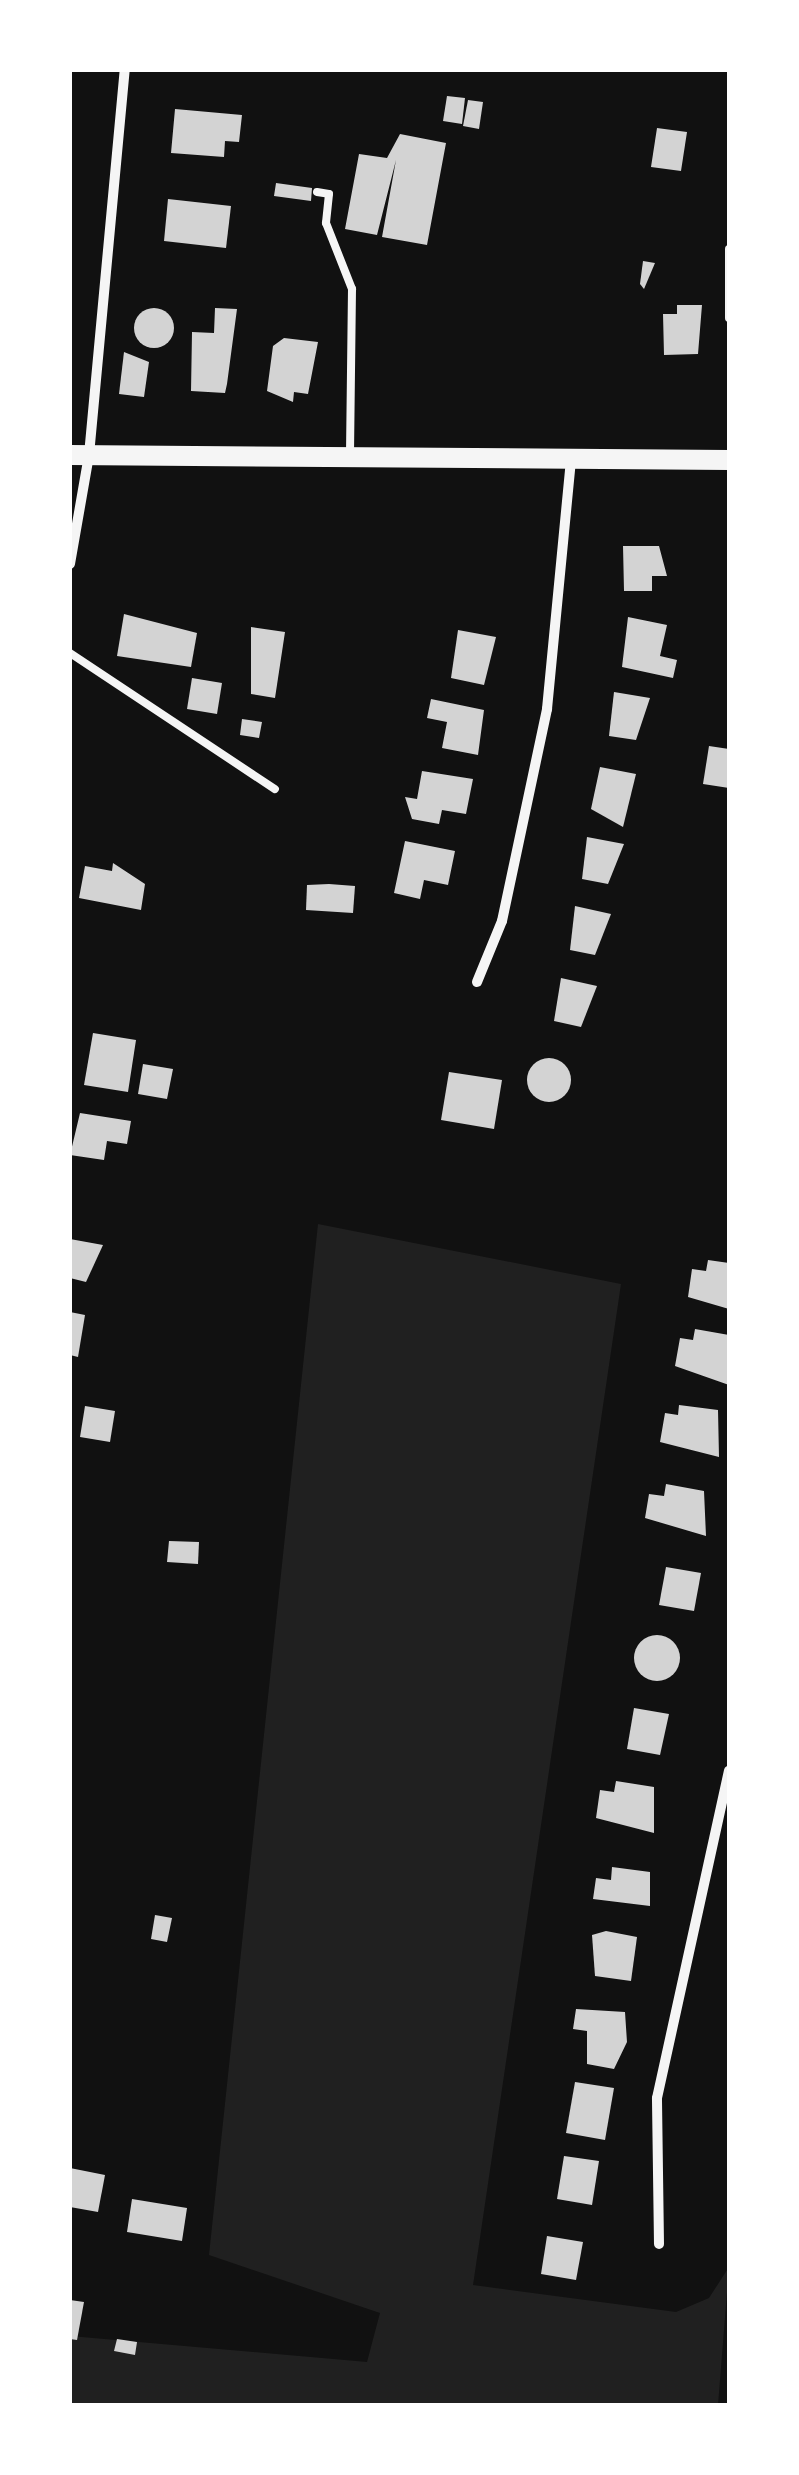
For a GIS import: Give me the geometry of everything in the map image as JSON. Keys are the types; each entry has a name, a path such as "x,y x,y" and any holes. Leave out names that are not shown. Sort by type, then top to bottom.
{"main road":[{"path":"80,455 729,460"}],"street":[{"path":"70,564 125,70"},
{"path":"476,982 502,922 543,728 571,460"},
{"path":"659,2244 656,2098 729,1770"}],"lane":[{"path":"316,192 329,194 326,223 352,288 350,458"},
{"path":"729,249 729,318"},
{"path":"70,653 275,789"}],"shaded area":[{"path":"318,1224 621,1284 473,2285 676,2312 709,2298 729,2267 718,2405 70,2405 70,2336 367,2362 380,2313 209,2255"}],"building":[{"path":"447,96 465,98 462,124 443,121"},
{"path":"468,100 483,102 479,129 463,126"},
{"path":"175,109 242,115 239,142 225,141 224,157 171,153"},
{"path":"657,128 687,132 681,171 651,167"},
{"path":"400,134 446,143 427,245 382,237 396,160 377,235 345,229 359,154 387,158"},
{"path":"276,183 312,188 311,201 274,196"},
{"path":"168,199 231,206 226,248 164,241"},
{"path":"643,261 655,263 644,289 640,284"},
{"path":"677,305 702,305 698,354 664,355 663,314 677,314"},
{"path":"154,308 168,314 174,328 168,342 154,348 140,342 134,328 140,314"},
{"path":"215,308 237,309 225,393 191,391 192,332 214,333"},
{"path":"284,338 318,342 308,394 294,392 293,402 267,391 273,346"},
{"path":"124,352 149,362 144,397 119,394"},
{"path":"623,546 659,546 667,576 652,576 652,591 624,591"},
{"path":"124,614 197,633 191,667 117,656"},
{"path":"628,617 667,625 660,656 677,660 673,678 622,667"},
{"path":"251,627 285,632 275,698 251,694"},
{"path":"458,630 496,637 484,685 451,678"},
{"path":"192,678 222,683 217,714 187,709"},
{"path":"614,692 650,698 636,740 609,736"},
{"path":"431,699 484,710 478,755 442,748 447,722 427,718"},
{"path":"242,719 262,722 259,738 240,735"},
{"path":"709,746 729,749 729,788 703,784"},
{"path":"600,767 636,774 623,827 591,809"},
{"path":"422,771 473,779 466,814 442,810 439,824 412,819 405,797 417,799"},
{"path":"587,837 624,844 608,884 582,879"},
{"path":"405,841 455,851 448,885 424,880 420,899 394,893"},
{"path":"113,863 145,884 141,910 79,898 85,866 112,871"},
{"path":"307,885 355,886 353,913 306,910"},
{"path":"575,906 611,914 595,955 570,950"},
{"path":"561,978 597,986 581,1027 554,1021"},
{"path":"93,1033 136,1040 128,1092 84,1085"},
{"path":"549,1058 564,1065 571,1080 564,1095 549,1102 534,1095 527,1080 534,1065"},
{"path":"143,1064 173,1069 167,1099 138,1094"},
{"path":"449,1072 502,1080 494,1129 441,1120"},
{"path":"80,1113 131,1121 127,1144 107,1141 104,1160 70,1155"},
{"path":"70,1239 103,1245 86,1282 70,1278"},
{"path":"708,1260 729,1263 729,1309 688,1297 692,1269 706,1271"},
{"path":"70,1312 85,1315 78,1357 70,1355"},
{"path":"695,1329 729,1335 729,1385 675,1366 680,1338 693,1340"},
{"path":"679,1405 718,1410 719,1457 660,1442 665,1413 678,1415"},
{"path":"85,1406 115,1411 110,1442 80,1437"},
{"path":"666,1484 704,1491 706,1536 645,1518 649,1494 664,1496"},
{"path":"169,1541 199,1542 198,1564 167,1562"},
{"path":"666,1567 701,1573 694,1611 659,1605"},
{"path":"657,1635 673,1642 680,1658 673,1674 657,1681 641,1674 634,1658 641,1642"},
{"path":"634,1708 669,1714 660,1755 627,1749"},
{"path":"616,1781 654,1787 654,1833 596,1818 600,1790 614,1792"},
{"path":"612,1867 650,1872 650,1906 593,1899 596,1878 611,1880"},
{"path":"155,1915 172,1918 167,1942 151,1939"},
{"path":"606,1931 637,1937 631,1981 595,1976 592,1935"},
{"path":"576,2009 625,2012 627,2042 614,2069 587,2064 587,2031 573,2029"},
{"path":"575,2082 614,2088 605,2140 566,2133"},
{"path":"564,2156 599,2161 592,2205 557,2199"},
{"path":"70,2168 105,2175 98,2212 70,2207"},
{"path":"132,2199 187,2208 182,2241 127,2232"},
{"path":"547,2236 583,2242 576,2280 541,2274"},
{"path":"70,2300 84,2302 77,2340 70,2339"},
{"path":"117,2339 137,2342 135,2355 114,2351"}]}
